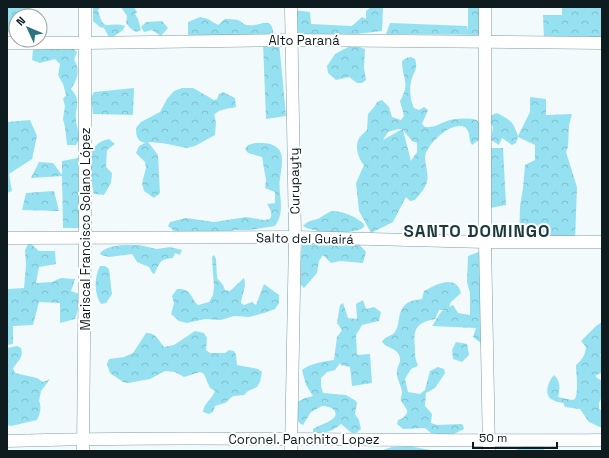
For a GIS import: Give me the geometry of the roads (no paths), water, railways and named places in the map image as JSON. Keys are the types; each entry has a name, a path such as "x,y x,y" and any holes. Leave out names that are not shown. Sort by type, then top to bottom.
{"street":[{"name":"Mariscal Francisco Solano López","path":"83,445 85,238 84,7"},
{"name":"Curupayty","path":"290,445 295,237 291,7"},
{"path":"485,7 485,242 489,446"},
{"name":"Alto Paraná","path":"7,43 85,44 292,40 602,42"},
{"name":"Salto del Guairá","path":"7,238 295,237 485,242 602,242"},
{"name":"Coronel. Panchito Lopez","path":"7,441 83,445 489,446 602,440"}],"district":[{"name":"SANTO DOMINGO","path":"477,231"}]}
